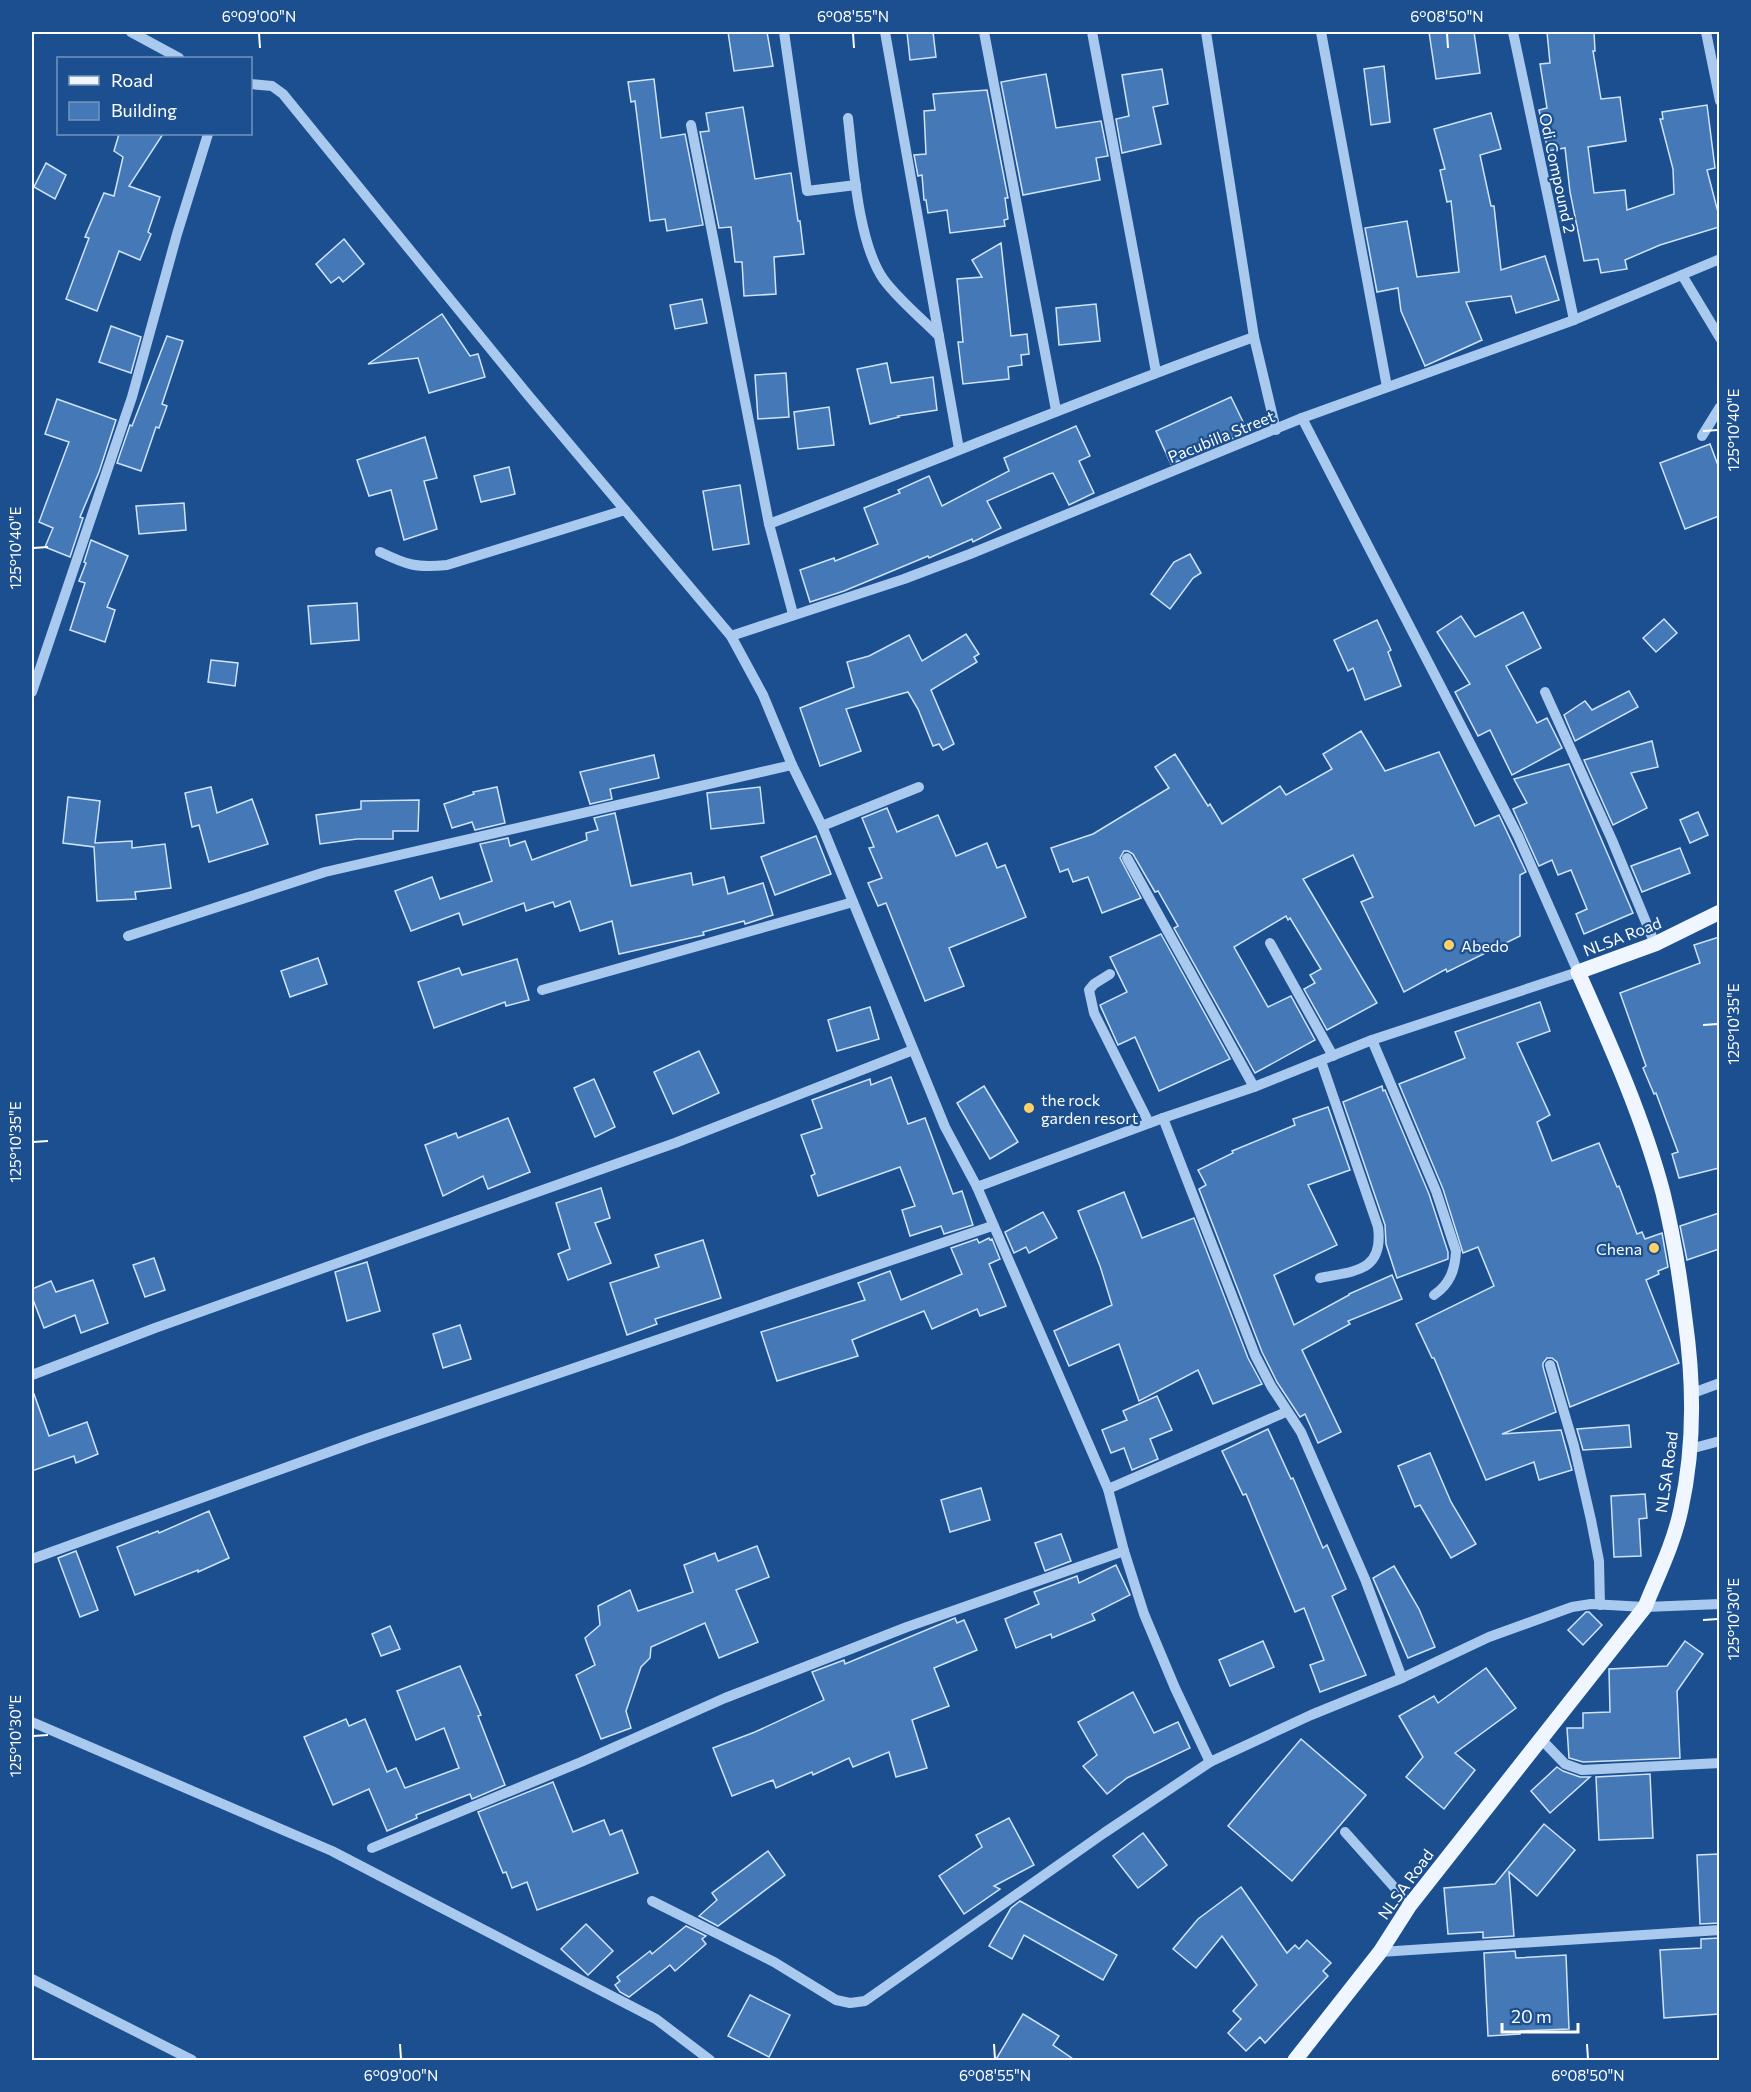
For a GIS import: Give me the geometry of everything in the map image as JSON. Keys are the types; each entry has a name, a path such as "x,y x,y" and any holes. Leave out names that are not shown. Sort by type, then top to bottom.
{"main road":[{"name":"NLSA Road","path":"1295,2061 1380,1952 1410,1905 1645,1607 1665,1559 1681,1511 1690,1449 1693,1393 1680,1275 1663,1193 1643,1129 1578,972 1655,944 1719,912"}],"street":[{"path":"131,32 177,57"},
{"path":"784,32 807,191 856,185"},
{"path":"885,32 959,449"},
{"path":"984,32 1056,410"},
{"path":"1092,32 1155,372"},
{"path":"1206,32 1254,336 1276,430"},
{"path":"1321,32 1387,387"},
{"name":"Odi Compound 2","path":"1513,32 1574,320"},
{"path":"1706,32 1719,101"},
{"path":"252,84 272,86 283,94 625,510 732,636 763,695 792,765 822,826 945,1128 976,1187 1108,1489 1144,1614 1175,1688 1210,1762"},
{"path":"848,118 856,185 866,240 875,265 884,280 939,336"},
{"path":"692,125 768,524 793,614"},
{"path":"32,692 132,397 177,234 208,135"},
{"name":"Pacubilla Street","path":"732,636 904,579 970,554 1302,418 1574,320 1719,259"},
{"path":"1682,275 1719,338"},
{"path":"768,524 891,478 1056,410 1254,336"},
{"path":"1702,436 1719,407"},
{"path":"976,1187 1254,1087 1372,1040 1578,972 1518,836 1302,418"},
{"path":"380,552 405,564 425,567 447,566 625,510"},
{"path":"1545,692 1612,840 1655,944"},
{"path":"128,936 325,872 792,765"},
{"path":"822,826 920,787"},
{"path":"1127,858 1254,1087"},
{"path":"543,990 853,902"},
{"path":"1270,944 1333,1056"},
{"path":"1110,974 1094,984 1089,990 1089,997 1094,1013 1149,1123"},
{"path":"1372,1040 1436,1191 1456,1251 1451,1278 1445,1288 1434,1295"},
{"path":"32,1375 155,1328 675,1143 913,1050"},
{"path":"1320,1278 1354,1271 1370,1263 1376,1257 1380,1243 1378,1227 1321,1060"},
{"path":"1163,1118 1256,1355 1286,1412 1301,1432 1322,1478 1365,1579 1402,1678"},
{"path":"32,1559 365,1439 993,1226"},
{"path":"1550,1365 1574,1446 1592,1520 1599,1561 1600,1605"},
{"path":"1693,1393 1719,1383"},
{"path":"1108,1489 1286,1412"},
{"path":"1690,1449 1719,1441"},
{"path":"372,1848 581,1762 724,1698 907,1627 1124,1551"},
{"path":"652,1901 774,1962 836,2000 850,2003 865,2001 1104,1833 1210,1762 1311,1715 1402,1678 1488,1637 1572,1607 1719,1604"},
{"path":"32,1722 332,1851 656,2019 710,2061"},
{"path":"1540,1738 1565,1764 1582,1770 1719,1763"},
{"path":"1345,1832 1410,1905"},
{"path":"1380,1952 1719,1930"},
{"path":"32,1979 192,2061"}],"building":[{"path":"728,32 767,32 773,66 734,71"},
{"path":"907,32 933,32 936,57 910,60"},
{"path":"1429,32 1474,32 1480,73 1436,79"},
{"path":"1547,32 1594,32 1595,51 1593,51 1601,99 1620,97 1626,141 1588,147 1594,193 1625,190 1627,210 1674,194 1673,169 1660,119 1663,119 1662,112 1707,105 1715,168 1707,170 1719,216 1719,227 1660,245 1625,260 1627,269 1601,273 1598,259 1584,261 1570,192 1565,148 1548,151 1539,110 1547,108 1540,64 1550,63"},
{"path":"1384,66 1390,122 1371,125 1364,69"},
{"path":"1162,69 1168,104 1153,107 1161,144 1122,153 1116,119 1129,116 1122,75"},
{"path":"1046,74 1056,128 1101,121 1108,156 1096,158 1100,180 1023,195 1001,82"},
{"path":"654,79 661,138 685,134 703,225 667,231 665,219 650,221 635,101 631,102 628,82"},
{"path":"987,90 1008,198 1005,198 1008,219 1004,220 1005,226 950,233 947,210 928,213 926,200 924,200 922,175 918,176 914,155 926,154 924,111 935,110 933,94"},
{"path":"743,107 755,179 791,173 798,221 800,221 804,254 774,257 776,294 744,296 742,262 735,262 731,227 719,228 700,132 709,131 706,113"},
{"path":"1491,113 1501,149 1480,155 1491,206 1494,206 1501,270 1545,256 1559,300 1516,313 1511,296 1466,302 1482,340 1425,366 1401,311 1398,288 1377,292 1365,228 1407,221 1417,277 1459,272 1451,201 1447,202 1440,170 1445,169 1434,129"},
{"path":"119,135 162,135 129,186 160,197 148,232 151,234 140,260 119,251 97,311 66,299 89,238 85,237 104,193 114,196 123,157 114,151"},
{"path":"46,163 66,175 55,199 34,187"},
{"path":"344,239 364,264 343,282 339,277 331,283 316,264"},
{"path":"1001,243 1011,336 1027,334 1029,354 1021,355 1022,365 1008,367 1009,379 963,384 958,342 963,342 957,279 982,277 972,260"},
{"path":"702,299 707,323 675,329 670,305"},
{"path":"1096,304 1100,341 1059,345 1056,308"},
{"path":"442,314 470,356 478,354 485,377 429,393 418,358 368,364"},
{"path":"111,326 141,337 131,373 99,362"},
{"path":"167,336 183,341 162,404 167,406 159,428 156,427 141,471 117,463 130,425 132,426"},
{"path":"887,363 891,383 933,377 937,410 898,416 870,424 857,369"},
{"path":"786,373 789,417 758,419 755,375"},
{"path":"1231,397 1248,432 1171,464 1156,431"},
{"path":"57,399 116,420 99,472 80,517 83,518 70,557 45,547 53,528 39,522 69,442 45,434"},
{"path":"829,407 834,445 798,449 794,412"},
{"path":"1076,426 1090,456 1079,461 1094,493 1069,505 1053,473 1049,474 987,501 1001,528 973,542 972,539 929,558 928,556 844,591 810,602 800,570 834,558 835,561 878,544 864,508 900,493 898,490 929,476 942,506 1009,471 1004,458"},
{"path":"425,437 437,478 424,481 437,529 404,540 391,490 369,496 357,460"},
{"path":"1710,444 1719,468 1719,516 1685,529 1660,463"},
{"path":"509,467 515,494 481,502 474,476"},
{"path":"740,485 749,544 713,550 703,491"},
{"path":"184,503 186,530 139,534 136,506"},
{"path":"91,540 128,556 107,607 115,610 105,642 70,630 85,583 79,581"},
{"path":"1190,554 1201,573 1193,578 1170,609 1151,594 1174,562"},
{"path":"357,603 359,640 311,644 308,606"},
{"path":"1523,612 1541,648 1506,666 1537,723 1547,718 1562,748 1512,775 1490,730 1478,736 1455,692 1470,684 1437,632 1461,616 1475,637"},
{"path":"1664,619 1677,633 1656,652 1643,638"},
{"path":"1377,620 1391,650 1388,652 1401,686 1365,700 1353,668 1348,671 1334,640"},
{"path":"966,634 979,654 974,657 977,662 931,690 954,744 943,750 939,744 933,746 918,709 908,692 846,709 861,751 820,766 800,708 854,687 847,662 869,656 909,635 922,661"},
{"path":"211,660 238,663 235,686 208,682"},
{"path":"1629,691 1638,707 1575,741 1564,715 1585,701 1592,710"},
{"path":"1361,731 1385,771 1439,752 1475,826 1499,815 1526,872 1520,875 1520,936 1447,972 1446,969 1404,992 1361,902 1373,897 1353,855 1303,879 1377,1003 1327,1030 1304,989 1315,983 1310,975 1321,969 1290,918 1288,920 1286,916 1234,947 1268,1007 1291,996 1315,1040 1255,1073 1174,928 1178,926 1133,854 1124,851 1120,858 1141,898 1102,913 1088,877 1073,882 1068,869 1060,872 1051,848 1093,834 1169,788 1155,767 1175,754 1222,824 1280,786 1286,795 1332,769 1323,754"},
{"path":"1652,741 1658,767 1631,773 1647,808 1613,825 1584,760"},
{"path":"654,755 659,778 610,789 612,799 590,804 580,772"},
{"path":"1569,764 1633,913 1584,934 1576,914 1587,909 1571,870 1558,875 1552,860 1539,866 1513,809 1527,803 1514,779"},
{"path":"211,787 217,813 252,799 268,844 209,862 199,825 192,827 185,793"},
{"path":"497,787 505,823 475,830 472,822 452,828 444,804 474,794 473,792"},
{"path":"760,787 764,823 711,829 707,793"},
{"path":"68,797 100,801 95,843 132,841 132,848 165,844 171,888 135,892 136,899 97,901 94,847 63,843"},
{"path":"419,800 418,831 393,831 393,839 357,839 320,844 316,815 361,809 361,801"},
{"path":"887,808 897,832 938,815 956,856 987,843 997,868 1005,865 1026,917 949,948 964,986 925,1001 886,903 878,906 868,883 882,878 869,848 874,847 862,818"},
{"path":"1698,812 1708,835 1690,843 1680,820"},
{"path":"615,813 631,886 691,873 693,885 724,877 728,894 763,883 773,915 745,924 744,921 703,932 704,935 619,954 612,921 580,931 570,901 555,907 553,902 526,911 524,903 463,925 459,913 411,931 395,891 432,877 440,899 492,881 480,844 508,838 510,846 525,841 532,860 587,840 586,833 598,830 594,818"},
{"path":"816,836 831,874 775,895 761,857"},
{"path":"1680,848 1690,873 1642,892 1631,866"},
{"path":"1161,934 1230,1059 1159,1091 1135,1037 1118,1045 1100,1005 1127,992 1110,957"},
{"path":"1719,937 1719,1168 1679,1178 1672,1154 1678,1152 1656,1093 1654,1094 1643,1068 1646,1066 1620,993 1700,963 1694,945"},
{"path":"318,958 327,984 290,997 281,971"},
{"path":"517,959 529,1000 506,1006 505,1002 434,1028 418,982 459,968 462,975"},
{"path":"1540,1002 1550,1031 1517,1043 1550,1115 1537,1122 1552,1161 1599,1143 1617,1187 1619,1186 1637,1234 1642,1232 1645,1239 1662,1233 1668,1267 1646,1280 1679,1363 1570,1407 1557,1362 1552,1358 1547,1358 1543,1367 1556,1412 1502,1434 1561,1430 1572,1470 1539,1480 1534,1462 1486,1480 1434,1358 1416,1324 1494,1286 1478,1247 1463,1253 1443,1189 1399,1084 1465,1058 1455,1032"},
{"path":"870,1007 879,1039 837,1051 828,1020"},
{"path":"699,1051 719,1093 673,1114 654,1072"},
{"path":"891,1077 908,1124 925,1118 953,1194 962,1191 973,1225 944,1234 941,1226 910,1236 902,1210 915,1206 900,1167 818,1196 811,1176 815,1174 801,1135 822,1128 812,1100 870,1079 871,1085"},
{"path":"594,1079 615,1127 595,1137 574,1088"},
{"path":"984,1086 1018,1142 990,1159 957,1103"},
{"path":"1382,1086 1429,1194 1448,1252 1448,1259 1397,1278 1386,1244 1385,1225 1343,1102"},
{"path":"1328,1107 1350,1170 1308,1185 1337,1245 1274,1275 1294,1325 1349,1294 1392,1275 1402,1299 1348,1321 1350,1324 1302,1350 1341,1432 1318,1443 1305,1414 1300,1417 1277,1382 1262,1352 1199,1189 1206,1185 1198,1170 1233,1153 1232,1151 1295,1125 1293,1119"},
{"path":"508,1118 530,1172 488,1189 483,1176 443,1196 425,1145 456,1133 458,1138"},
{"path":"601,1188 610,1218 595,1223 611,1263 568,1280 558,1254 570,1249 556,1203"},
{"path":"1124,1192 1142,1238 1194,1218 1248,1358 1262,1384 1213,1404 1198,1370 1139,1401 1119,1344 1069,1366 1054,1331 1112,1305 1100,1266 1078,1211"},
{"path":"1043,1212 1057,1238 1029,1253 1026,1247 1014,1253 1005,1232"},
{"path":"1719,1213 1719,1249 1687,1260 1680,1226"},
{"path":"989,1238 992,1239 1000,1259 989,1264 1006,1306 980,1316 977,1309 932,1329 924,1311 852,1340 858,1356 777,1381 761,1332 865,1300 858,1283 890,1271 901,1300 962,1274 951,1248 977,1239 979,1243"},
{"path":"703,1240 721,1298 655,1319 657,1324 627,1335 610,1283 659,1267 655,1255"},
{"path":"154,1258 165,1290 145,1297 133,1265"},
{"path":"367,1262 380,1311 347,1321 335,1272"},
{"path":"93,1280 108,1323 81,1333 75,1315 44,1328 32,1297 32,1289 51,1281 56,1292"},
{"path":"460,1325 471,1359 443,1368 433,1334"},
{"path":"34,1394 49,1436 87,1422 98,1454 76,1463 74,1456 32,1471 32,1395"},
{"path":"1157,1396 1172,1430 1150,1439 1158,1459 1132,1470 1124,1448 1111,1453 1102,1430 1127,1420 1123,1411"},
{"path":"1629,1425 1631,1447 1583,1450 1577,1429"},
{"path":"1268,1429 1291,1479 1293,1478 1323,1548 1327,1545 1346,1589 1332,1596 1366,1675 1320,1692 1310,1665 1324,1660 1304,1608 1295,1612 1246,1494 1243,1495 1222,1451"},
{"path":"1430,1453 1451,1502 1476,1544 1451,1558 1420,1505 1415,1507 1398,1466"},
{"path":"981,1488 990,1520 950,1532 941,1500"},
{"path":"1645,1494 1647,1518 1639,1519 1641,1556 1614,1557 1611,1496"},
{"path":"209,1511 229,1558 135,1595 117,1547 158,1531 159,1533"},
{"path":"1061,1534 1071,1561 1045,1571 1035,1543"},
{"path":"757,1546 769,1577 736,1590 758,1642 719,1658 705,1623 651,1647 650,1658 641,1667 626,1711 631,1728 601,1739 576,1675 595,1665 585,1638 600,1625 598,1606 630,1590 638,1611 693,1592 684,1565 715,1553 718,1561"},
{"path":"76,1551 98,1610 80,1617 58,1558"},
{"path":"1116,1565 1130,1595 1092,1614 1095,1620 1052,1638 1051,1634 1016,1648 1005,1619 1039,1604 1034,1592 1077,1576 1079,1583"},
{"path":"1394,1566 1419,1609 1435,1647 1408,1658 1373,1578"},
{"path":"1586,1612 1589,1612 1602,1625 1583,1645 1568,1630"},
{"path":"955,1618 957,1623 964,1620 977,1650 934,1668 949,1706 912,1720 927,1768 896,1777 889,1752 853,1767 849,1758 813,1775 812,1772 776,1788 773,1780 732,1796 713,1748 755,1732 824,1700 812,1672 844,1660 845,1664"},
{"path":"390,1626 400,1649 381,1656 372,1634"},
{"path":"1263,1641 1274,1667 1230,1686 1219,1660"},
{"path":"1685,1641 1703,1654 1677,1691 1680,1758 1583,1762 1569,1758 1567,1728 1583,1728 1583,1713 1610,1712 1609,1669 1667,1666"},
{"path":"460,1666 481,1715 478,1716 505,1785 472,1799 470,1794 416,1815 417,1818 387,1831 369,1789 333,1805 304,1737 346,1719 349,1726 365,1719 387,1772 396,1768 405,1788 459,1768 444,1728 416,1740 397,1691"},
{"path":"1486,1668 1516,1708 1455,1753 1475,1770 1444,1809 1406,1777 1423,1757 1399,1716 1434,1696 1438,1703"},
{"path":"1133,1692 1154,1733 1178,1722 1190,1748 1127,1778 1107,1794 1083,1766 1097,1755 1078,1722"},
{"path":"1301,1739 1366,1795 1292,1881 1228,1826"},
{"path":"1557,1767 1580,1777 1590,1777 1550,1813 1531,1791"},
{"path":"1650,1774 1653,1838 1599,1840 1596,1777"},
{"path":"553,1782 573,1832 604,1820 610,1835 622,1830 638,1873 537,1910 527,1882 512,1888 506,1872 503,1873 478,1812"},
{"path":"1009,1818 1034,1865 994,1886 1000,1889 964,1914 939,1876 982,1847 976,1835"},
{"path":"1544,1824 1575,1850 1537,1896 1509,1872 1514,1936 1483,1938 1483,1932 1448,1934 1444,1888 1495,1884"},
{"path":"1143,1833 1167,1865 1138,1888 1113,1856"},
{"path":"768,1851 785,1875 718,1926 699,1916 717,1900 712,1893"},
{"path":"1719,1854 1719,1923 1700,1924 1697,1855"},
{"path":"1241,1887 1287,1953 1295,1945 1299,1949 1307,1940 1331,1963 1323,1971 1328,1976 1265,2043 1260,2037 1246,2051 1228,2033 1241,2019 1233,2011 1257,1985 1222,1936 1196,1968 1173,1949 1198,1919"},
{"path":"1020,1901 1117,1955 1103,1980 1024,1935 1012,1959 989,1946 1011,1908"},
{"path":"586,1924 613,1951 588,1975 561,1949"},
{"path":"686,1926 706,1936 702,1939 706,1944 675,1971 670,1965 629,1997 620,1992 615,1985 620,1981 617,1977 650,1951 652,1954"},
{"path":"1719,1938 1719,2014 1664,2018 1660,1950 1701,1948 1701,1939"},
{"path":"1515,1951 1516,1958 1566,1955 1569,2029 1520,2031 1520,2034 1488,2036 1484,1953"},
{"path":"750,1995 790,2015 769,2057 728,2036"},
{"path":"1023,2014 1059,2036 1053,2045 1076,2061 995,2061"}],"place":[{"name":"Abedo","path":"1449,945"},
{"name":"the rock garden resort","path":"1029,1108"},
{"name":"Chena","path":"1654,1248"}]}
